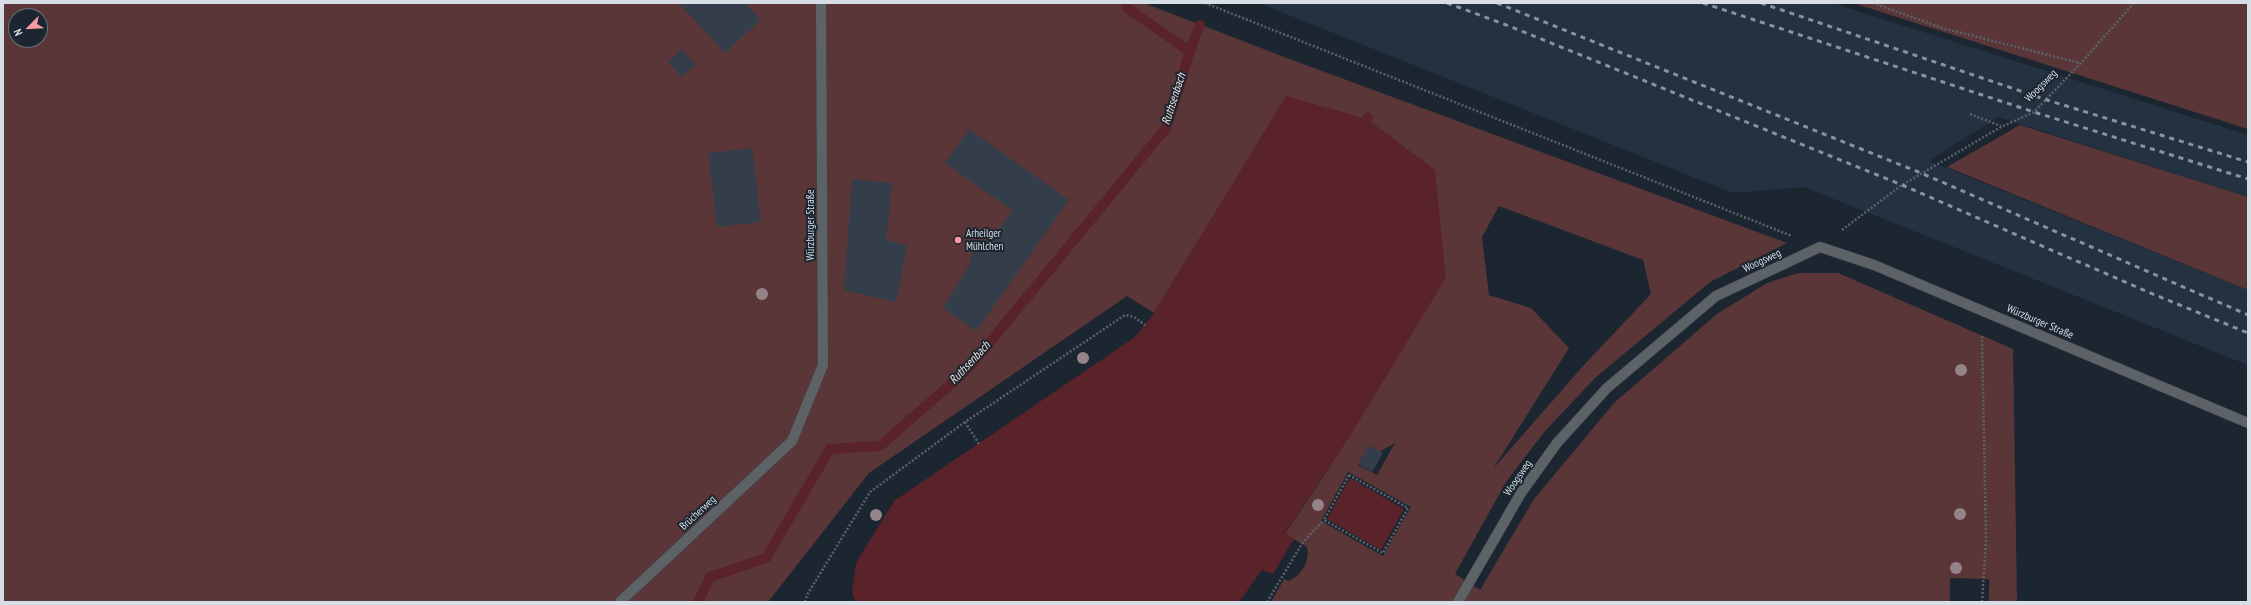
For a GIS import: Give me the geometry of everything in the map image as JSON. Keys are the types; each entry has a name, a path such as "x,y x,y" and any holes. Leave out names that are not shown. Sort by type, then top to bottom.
{"street":[{"name":"Würzburger Straße","path":"792,441 823,365 821,3"},
{"name":"Würzburger Straße","path":"1820,247 1874,265 2248,423"},
{"name":"Woogsweg","path":"1458,602 1522,493 1557,443 1607,388 1716,296 1820,247"},
{"name":"Brücherweg","path":"620,602 792,441"}],"path":[{"path":"1205,3 1820,247"},
{"path":"1873,3 1942,28 2081,63"},
{"name":"Woogsweg","path":"1820,247 1902,185 2001,127 2034,112 2081,63 2134,3"},
{"path":"1970,114 2001,127"},
{"path":"1982,310 1986,540 1982,602"},
{"path":"805,602 807,595 870,492 965,422 1125,315 1134,317 1145,325"},
{"path":"965,422 979,444"},
{"path":"1267,602 1303,542 1324,520 1349,475 1408,508 1383,553 1324,520"}],"shaded area":[{"path":"3,3 1144,3 1287,58 1787,243 1710,282 1596,377 1545,431 1506,482 1455,574 1480,590 1534,499 1614,403 1717,314 1767,283 1798,273 1838,273 2013,349 2017,602 1989,602 1989,579 1950,578 1950,602 1271,602 1284,579 1289,581 1294,578 1304,567 1308,552 1307,547 1285,534 1331,465 1287,96 1154,313 1127,296 869,473 768,602 3,602","holes":["1499,206 1643,260 1651,294 1583,366 1493,469 1569,348 1531,308 1489,295 1482,237","1395,443 1377,475 1358,465 1358,464","1348,472 1411,507 1383,556 1321,521"]},
{"path":"1259,3 1832,3 2248,135 2248,197 1998,117 1929,161 2248,290 2248,365 1804,187 1733,193"},
{"path":"1853,3 2248,3 2248,129"},
{"path":"1286,96 1367,119 1435,170 1446,278 1348,439 1285,533 1294,539 1273,574 1262,570 1239,602 855,602 852,592 856,563 894,501 1135,337 1154,313"},
{"path":"2020,125 2248,197 2248,290 1947,167"},
{"path":"1350,478 1404,509 1381,550 1327,519"}],"building":[{"path":"679,3 745,3 761,20 725,53"},
{"path":"682,49 696,65 681,77 668,62"},
{"path":"969,129 1069,200 976,331 943,308 970,263 971,256 980,242 992,240 1012,210 945,163"},
{"path":"752,148 761,222 717,227 708,153"},
{"path":"852,179 892,183 886,240 907,245 896,302 844,290"},
{"path":"1369,445 1383,453 1372,472 1358,464"}],"waterway":[{"name":"Ruthsenbach","path":"1127,3 1126,7 1189,51"},
{"name":"Ruthsenbach","path":"698,602 710,577 766,558 830,449 880,446 967,370 1166,128 1190,50 1200,25"}],"railway":[{"path":"1447,3 1509,26 1902,185 2148,292 2248,333"},
{"path":"1497,3 1921,173 2248,315"},
{"path":"1703,3 2034,112 2248,179"},
{"path":"1761,3 2047,100 2248,162"}],"place":[{"name":"Arheilger Mühlchen","path":"958,240"}]}
